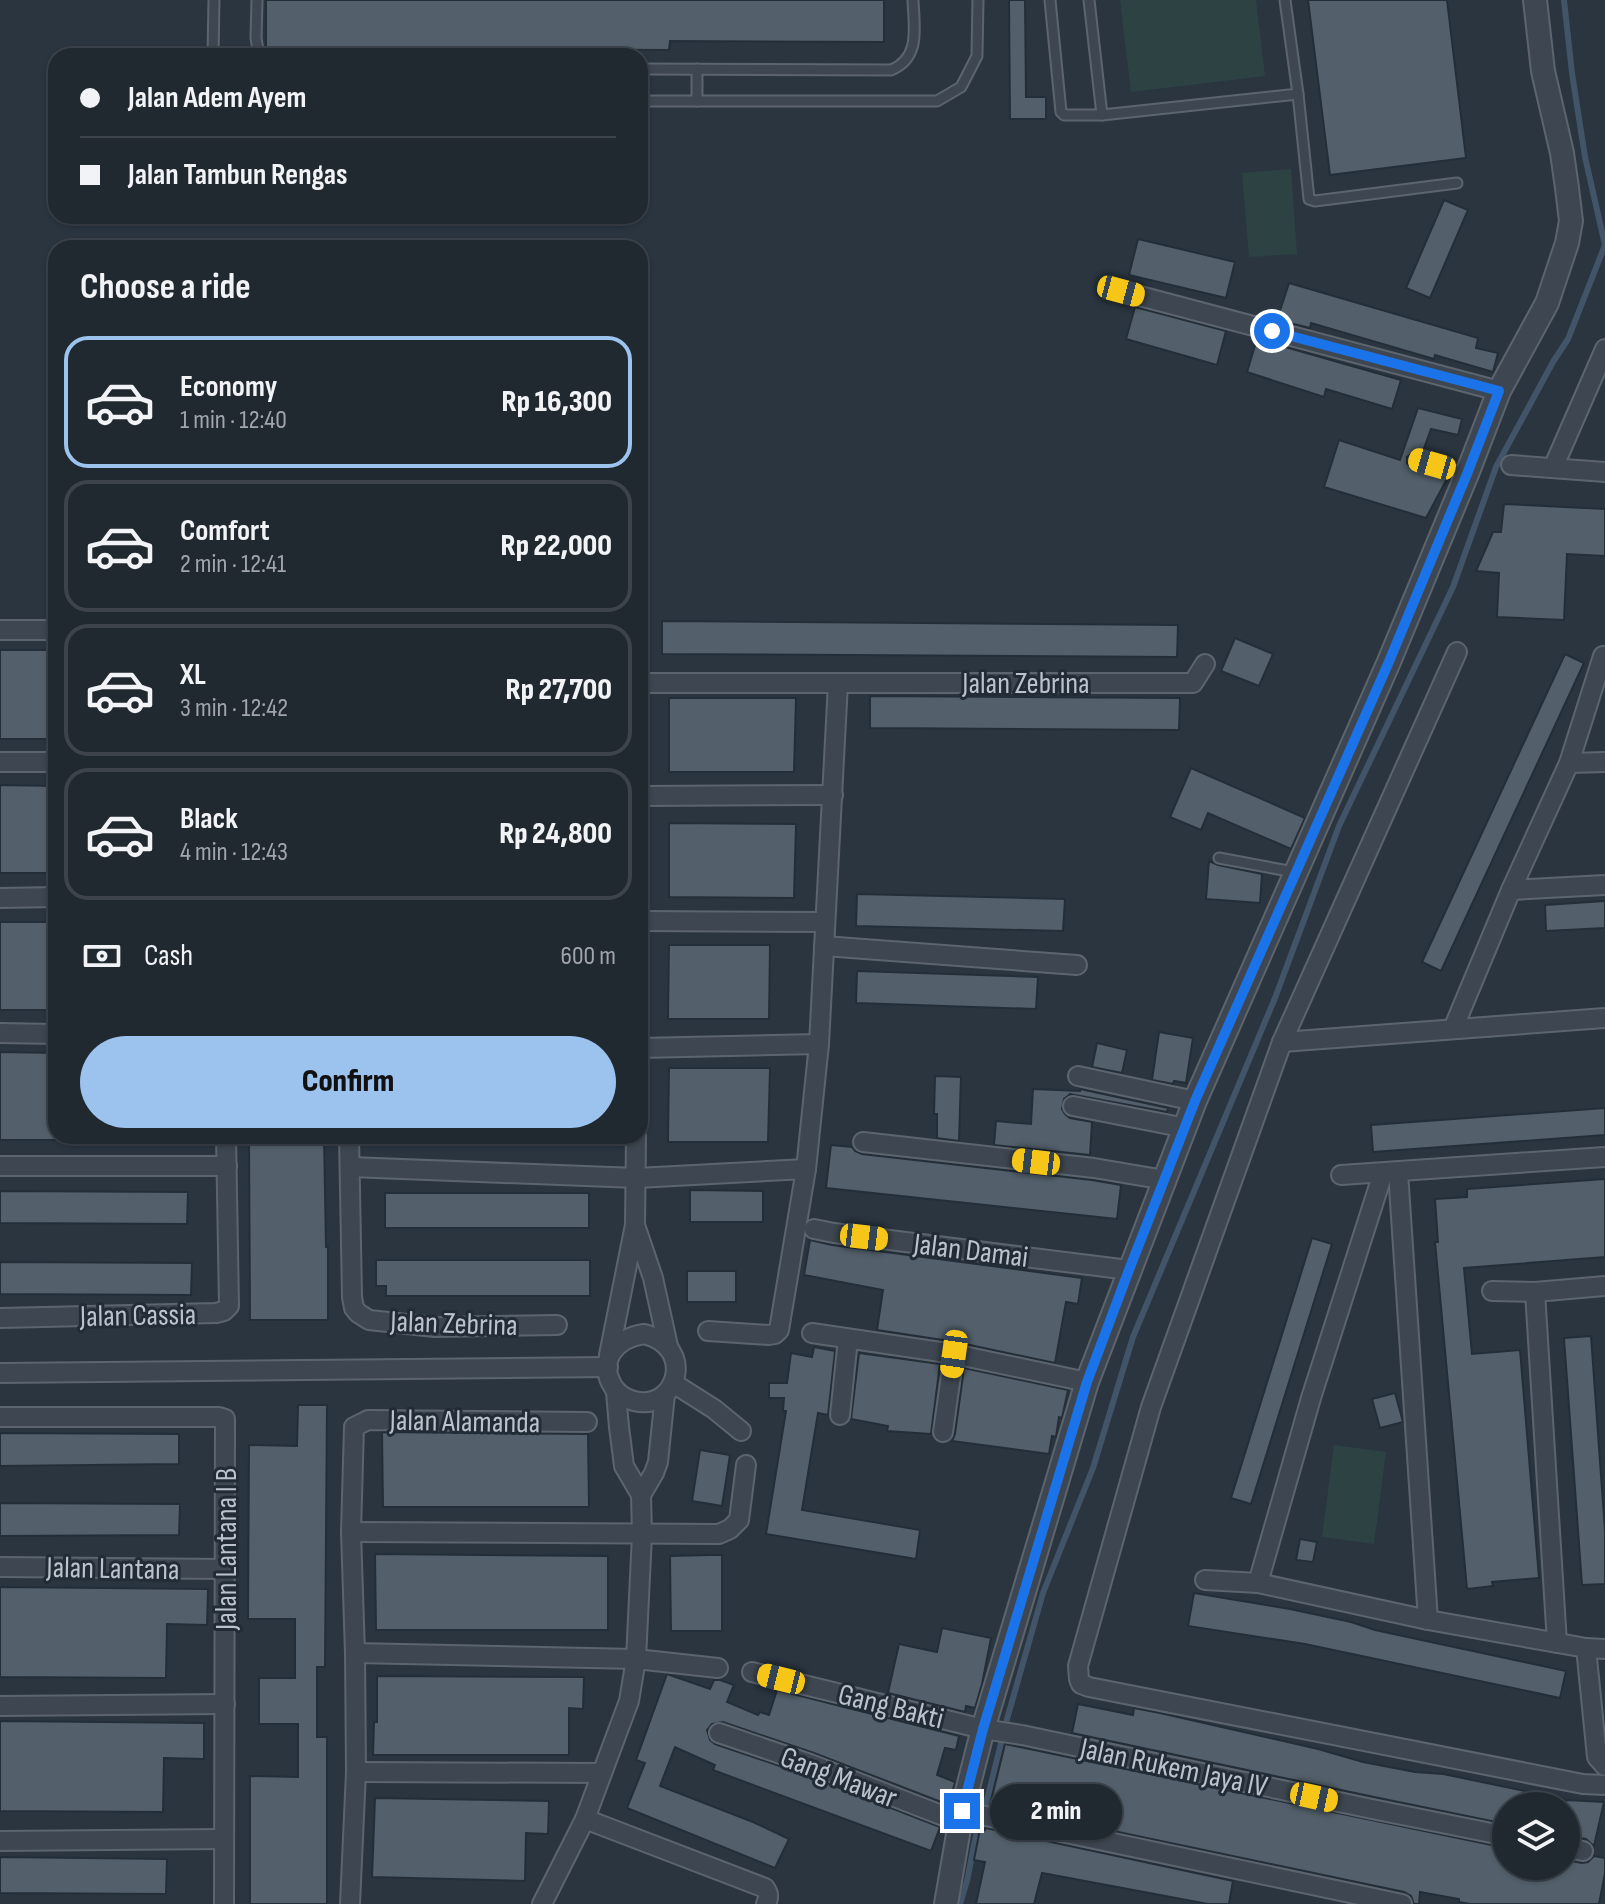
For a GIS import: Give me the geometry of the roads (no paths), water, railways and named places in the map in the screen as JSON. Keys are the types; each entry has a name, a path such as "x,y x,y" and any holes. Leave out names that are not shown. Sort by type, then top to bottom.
{"street":[{"path":"946,1904 963,1815 994,1731 1087,1382 1195,1101 1388,664 1499,391 1547,303 1567,243 1571,221 1562,153 1543,71 1535,0"},
{"path":"1121,291 1499,391"},
{"path":"1553,468 1605,349"},
{"path":"1511,465 1605,472"},
{"path":"0,630 48,630"},
{"path":"1457,652 1282,1042 1151,1407 1078,1666 1079,1679 1081,1684 1089,1687 1583,1784 1605,1785"},
{"path":"1453,1029 1569,763 1603,656"},
{"name":"Jalan Zebrina","path":"648,683 1193,683 1205,664"},
{"path":"708,1331 769,1335 779,1330 806,1169 819,1044 838,683"},
{"path":"0,762 48,762"},
{"path":"1569,763 1605,762"},
{"path":"648,796 833,795"},
{"path":"1511,890 1605,885"},
{"path":"0,898 48,897"},
{"path":"648,921 825,922"},
{"path":"824,946 1077,965"},
{"path":"1282,1042 1605,1018"},
{"path":"0,1033 48,1034"},
{"path":"648,1048 819,1044"},
{"path":"1078,1076 1195,1101"},
{"path":"1073,1106 1186,1128"},
{"path":"863,1142 1094,1168 1165,1180"},
{"name":"Jalan Cassia","path":"0,1318 224,1311 229,1306 226,1144"},
{"name":"Jalan Zebrina","path":"349,1144 352,1297 358,1313 369,1320 435,1327 557,1325"},
{"path":"542,1904 585,1819 629,1701 636,1659 641,1495 624,1466 616,1392 610,1380 608,1361 635,1225 636,1144"},
{"path":"1341,1175 1605,1157"},
{"path":"0,1166 227,1166"},
{"path":"350,1167 637,1178 806,1169"},
{"path":"1258,1583 1311,1398 1390,1172"},
{"path":"1390,1172 1428,1620"},
{"path":"635,1225 653,1278 668,1346 677,1370 669,1389 658,1462 641,1495"},
{"name":"Jalan Damai","path":"814,1229 1129,1270"},
{"path":"1492,1291 1535,1292 1605,1286"},
{"path":"1535,1292 1557,1643"},
{"path":"812,1333 954,1354 1087,1382"},
{"path":"608,1361 619,1343 630,1336 644,1334 668,1346"},
{"path":"840,1415 848,1339"},
{"path":"943,1432 954,1354"},
{"path":"0,1373 608,1361"},
{"path":"616,1392 627,1400 640,1403 651,1402 669,1389"},
{"path":"669,1389 714,1409 741,1431"},
{"name":"Jalan Lantana I B","path":"0,1417 225,1419 224,1904"},
{"name":"Jalan Alamanda","path":"350,1904 356,1772 351,1532 354,1427 368,1420 587,1422"},
{"path":"351,1532 719,1534 739,1520 746,1465"},
{"name":"Jalan Lantana","path":"0,1567 226,1569"},
{"path":"1205,1580 1258,1583 1428,1620 1605,1649"},
{"path":"1586,1648 1597,1757 1605,1766"},
{"path":"355,1653 636,1659 718,1668"},
{"name":"Gang Bakti","path":"752,1672 994,1731"},
{"path":"0,1706 225,1704"},
{"name":"Jalan Rukem Jaya IV","path":"994,1731 1492,1833"},
{"name":"Gang Mawar","path":"719,1733 963,1815 986,1816 1402,1904"},
{"path":"356,1772 601,1773"},
{"path":"585,1819 765,1888 769,1897 766,1904"},
{"path":"0,1841 224,1839"}],"lane":[{"path":"213,48 214,0"},
{"path":"257,0 258,48"},
{"path":"648,69 891,70 910,57 914,41 913,0"},
{"path":"648,101 937,101 961,87 977,56 978,0"},
{"path":"1050,0 1061,112 1064,115 1102,115 1298,94"},
{"path":"1089,0 1102,115"},
{"path":"1285,0 1309,199 1315,201 1457,183"},
{"path":"697,69 697,101"},
{"path":"1414,460 1467,474"},
{"path":"1219,858 1295,872"}],"waterway":[{"path":"960,1904 977,1830 1043,1593 1093,1468 1133,1337 1275,998 1339,826 1453,587 1496,467 1568,339 1605,245 1585,157 1564,0"}]}
